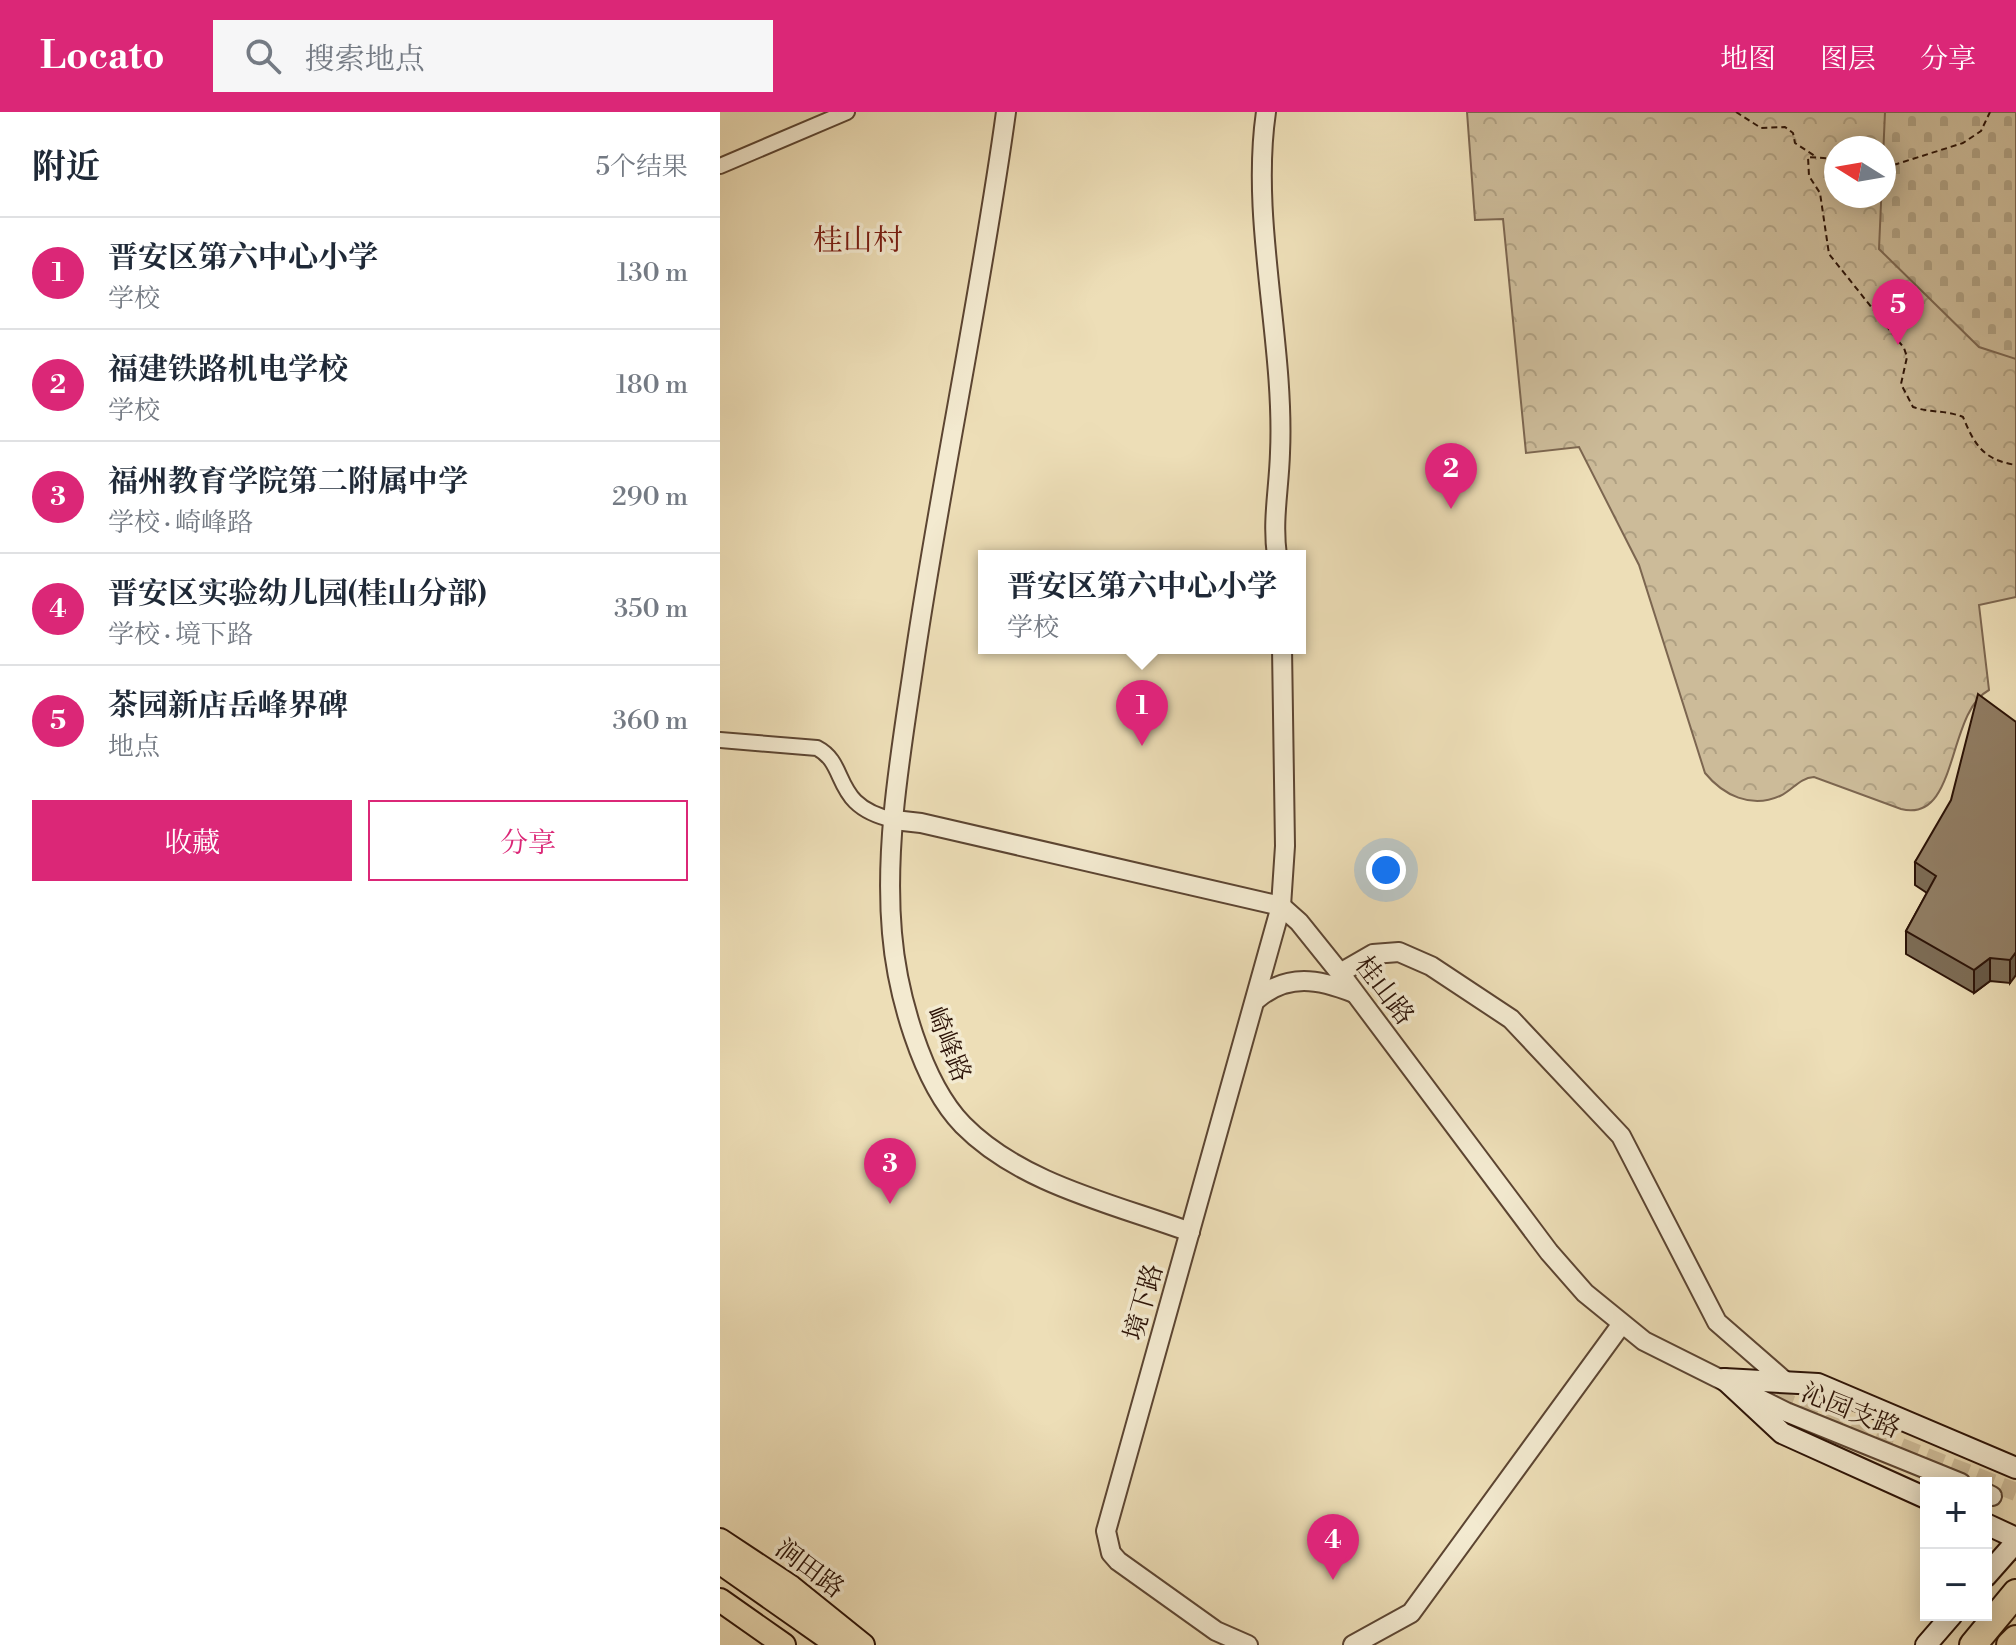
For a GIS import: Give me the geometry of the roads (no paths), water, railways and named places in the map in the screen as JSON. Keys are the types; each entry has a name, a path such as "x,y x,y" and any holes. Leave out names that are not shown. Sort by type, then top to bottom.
{"highway":[{"path":"720,1560 841,1645"},
{"path":"720,1581 813,1645"},
{"path":"1973,1645 2016,1593"},
{"path":"2010,1645 2016,1639"}],"main road":[{"path":"1724,1379 1818,1384 2016,1468"},
{"path":"1724,1379 1782,1433 1920,1495"},
{"path":"1992,1527 2016,1540 1992,1569"},
{"name":"涧田路","path":"720,1540 791,1587 863,1645"},
{"path":"720,1600 784,1645"},
{"path":"1926,1645 1947,1621"}],"street":[{"path":"720,166 847,112"},
{"name":"崎峰路","path":"1006,112 993,209 939,498 894,820 891,918 896,967 929,1073 945,1102 975,1135 1025,1169 1190,1232"},
{"path":"1266,112 1263,175 1280,454 1273,508 1276,550"},
{"name":"境下路","path":"1248,1645 1216,1631 1128,1568 1111,1553 1107,1542 1109,1510 1281,906 1285,846 1282,654"},
{"path":"720,740 817,748 826,755 843,787 859,807 894,820 921,823 1281,906"},
{"name":"桂山路","path":"1281,906 1299,922 1340,973 1549,1252 1585,1293 1621,1325 1673,1356 1724,1379"},
{"path":"1340,973 1373,954 1399,952 1431,966 1511,1019 1621,1136 1717,1322 1787,1383"},
{"path":"1257,999 1277,986 1298,980 1319,980 1355,994"},
{"path":"1353,1645 1411,1613 1621,1325"},
{"name":"沁园支路","path":"1724,1379 1786,1412 1946,1477"}],"tunnel":[{"path":"1750,1388 2016,1492"}],"place":[{"name":"茶园新店岳峰界碑","path":"1898,345"},
{"name":"福建铁路机电学校","path":"1451,509"},
{"name":"晋安区第六中心小学","path":"1142,746"},
{"name":"福州教育学院第二附属中学","path":"890,1204"},
{"name":"晋安区实验幼儿园(桂山分部)","path":"1333,1580"}],"district":[{"name":"桂山村","path":"858,240"}]}
